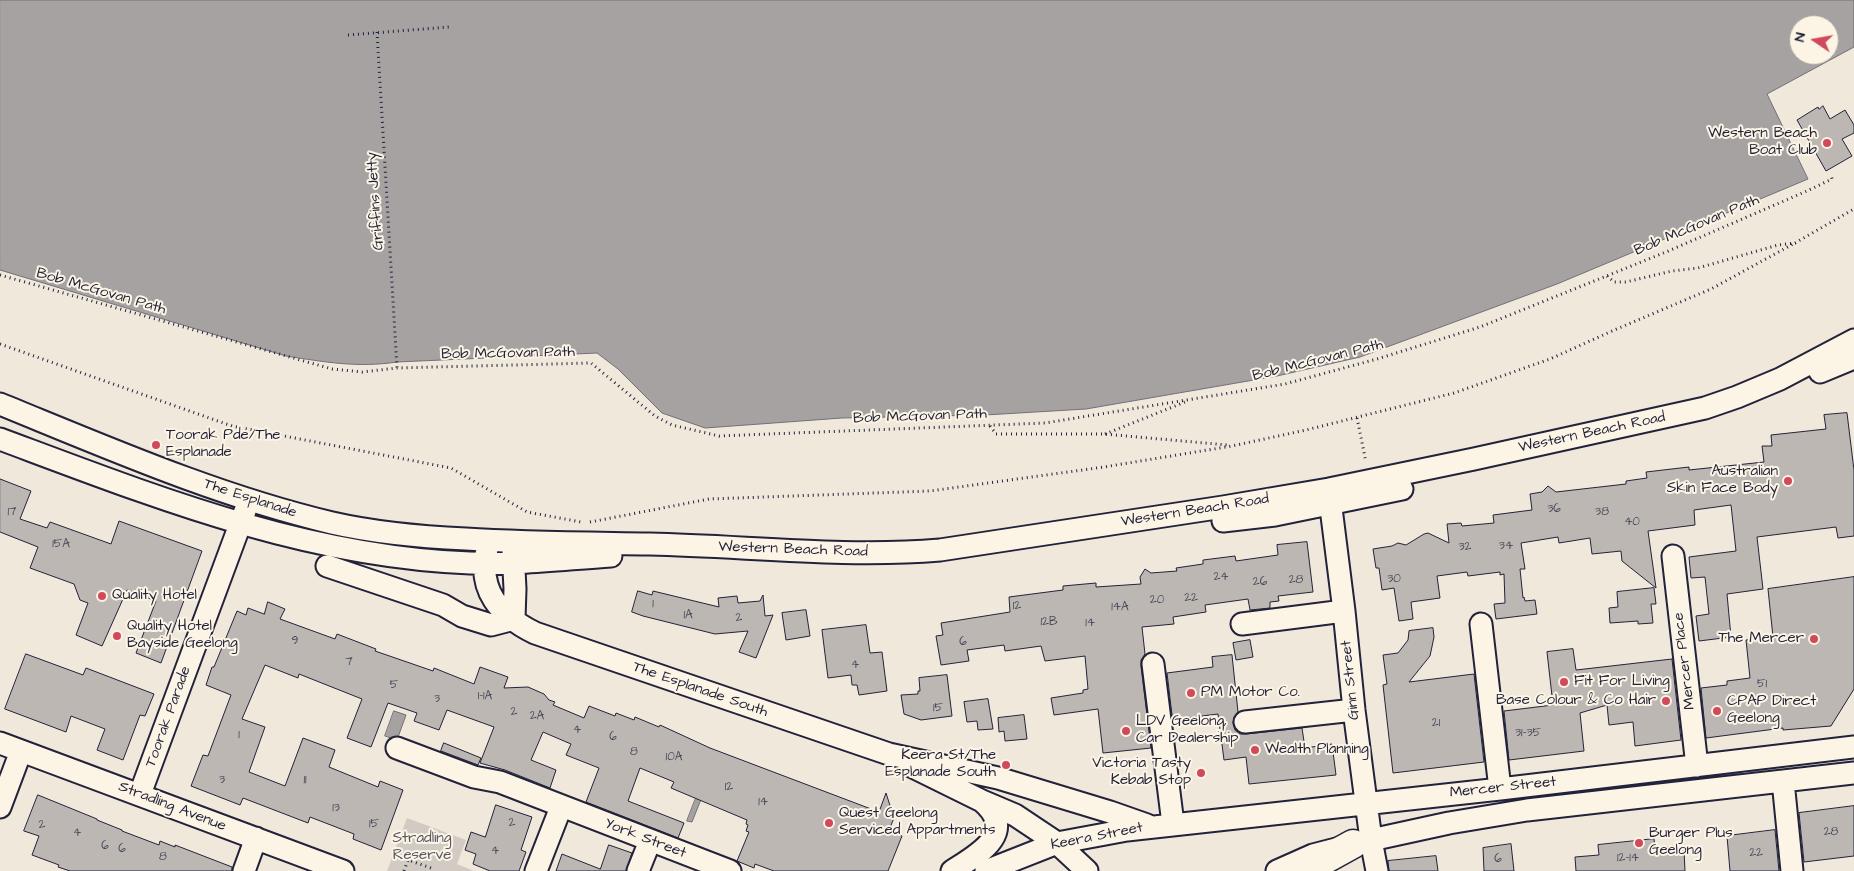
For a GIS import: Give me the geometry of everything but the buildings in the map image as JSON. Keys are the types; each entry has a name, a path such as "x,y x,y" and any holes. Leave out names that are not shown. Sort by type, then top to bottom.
{"highway":[{"path":"1304,871 1362,842"}],"street":[{"name":"Western Beach Road","path":"514,552 654,555 836,564 927,564 1186,525 1275,515 1330,497 1369,481 1705,408 1737,398 1780,379 1854,340"},
{"name":"Western Beach Road","path":"1330,497 1706,420 1765,399 1854,358"},
{"name":"The Esplanade","path":"0,404 194,480 312,518 356,528 408,535 490,541 514,552"},
{"name":"The Esplanade","path":"0,438 169,502 299,540 421,559 484,563 514,552"},
{"name":"Ginn Street","path":"1330,497 1365,803 1362,842 1377,871"},
{"name":"Toorak Parade","path":"140,794 250,499"},
{"name":"The Esplanade South","path":"490,541 484,563 488,588 494,601 502,611 534,633 889,754 998,778 1163,826"},
{"path":"348,549 336,569 443,605 462,616 491,625 514,620 514,552"},
{"name":"Mercer Place","path":"1673,556 1697,766"},
{"path":"1242,624 1344,612"},
{"path":"1480,624 1500,789"},
{"path":"1153,664 1163,826"},
{"path":"1245,722 1354,710"},
{"name":"Stradling Avenue","path":"0,743 343,871"},
{"name":"Mercer Street","path":"1163,826 1500,789 1854,747"},
{"name":"York Street","path":"397,748 474,777 500,782 730,871"},
{"path":"0,807 21,751"},
{"name":"The Esplanade South","path":"889,754 934,779 1015,815 1057,842 1087,871"},
{"name":"Mercer Street","path":"1362,842 1428,826 1528,810 1854,773"},
{"path":"1783,781 1792,871"},
{"path":"952,871 985,849 994,837 996,828 994,820 987,806 982,801"},
{"path":"536,871 561,807"},
{"name":"Keera Street","path":"986,871 1057,842 1163,826"},
{"path":"244,871 256,838"},
{"path":"638,871 650,841"},
{"path":"1277,871 1313,855 1362,842"}],"path":[{"path":"348,35 449,27"},
{"name":"Griffins Jetty","path":"377,32 398,368"},
{"name":"Bob McGovan Path","path":"0,275 332,369 362,372 398,368 591,363 655,416 672,425 719,436 1045,423 1285,384 1377,359 1480,327 1607,276 1807,191 1832,178 1831,174"},
{"path":"0,344 232,426 450,468 527,512 586,523 709,499 930,491 1104,467 1232,446 1357,418 1454,393 1550,359 1711,289 1854,209"},
{"path":"1607,276 1614,282 1626,282 1672,271 1698,268 1778,245 1794,243"},
{"path":"1104,434 1192,399"},
{"path":"1357,418 1369,481"},
{"path":"990,426 996,434 1104,434 1232,446"},
{"path":"404,871 408,860 431,868 433,871"}],"green space":[{"name":"Stradling Reserve","path":"407,818 466,840 457,864 474,871 387,871"}],"shaded area":[{"path":"0,0 1854,0 1854,47 1839,55 1839,15 1789,15 1789,65 1821,65 1767,94 1808,179 1557,284 1360,357 1277,376 1086,409 985,415 842,418 705,428 662,413 618,369 597,353 382,364 341,364 286,356 0,270"},
{"path":"394,711 406,715 397,740 385,736"},
{"path":"712,757 717,759 692,822 687,821"}],"place":[{"name":"Western Beach Boat Club","path":"1827,143"},
{"name":"Toorak Pde/The Esplanade","path":"156,445"},
{"name":"Australian Skin Face Body","path":"1788,481"},
{"name":"Quality Hotel","path":"102,596"},
{"name":"Quality Hotel Bayside Geelong","path":"117,636"},
{"name":"The Mercer","path":"1814,639"},
{"name":"Fit For Living","path":"1564,682"},
{"name":"PM Motor Co.","path":"1191,693"},
{"name":"Base Colour & Co Hair","path":"1666,701"},
{"name":"CPAP Direct Geelong","path":"1717,711"},
{"name":"LDV Geelong, Car Dealership","path":"1126,731"},
{"name":"Wealth Planning","path":"1255,750"},
{"name":"Keera St/The Esplanade South","path":"1006,765"},
{"name":"Victoria Tasty Kebab Stop","path":"1201,773"},
{"name":"Quest Geelong Serviced Appartments","path":"829,823"},
{"name":"Burger Plus Geelong","path":"1639,843"}]}
